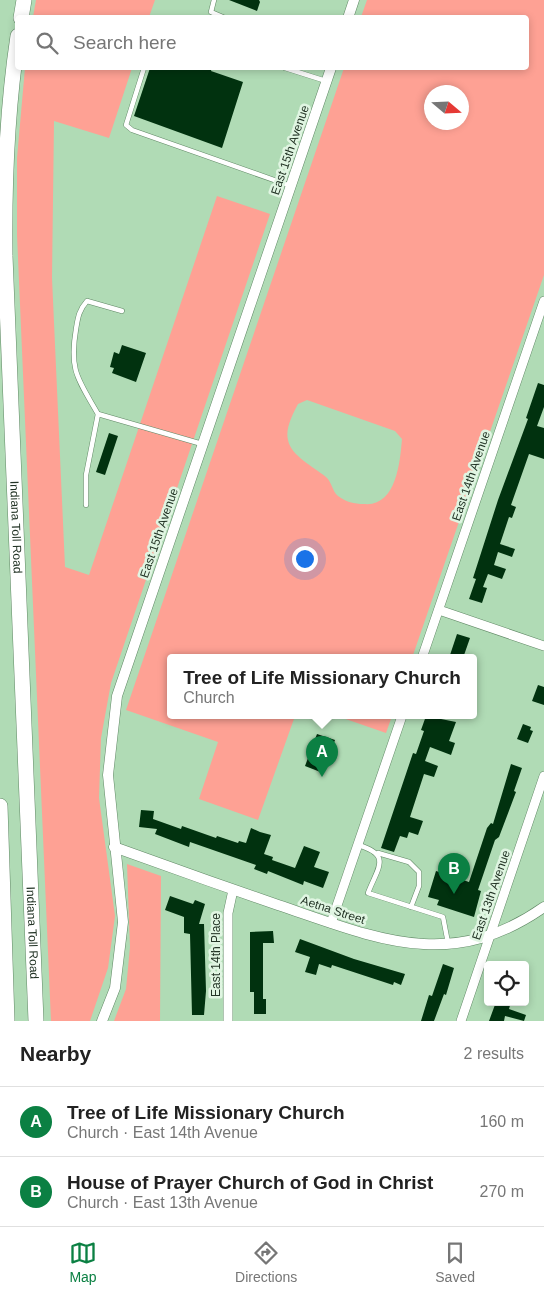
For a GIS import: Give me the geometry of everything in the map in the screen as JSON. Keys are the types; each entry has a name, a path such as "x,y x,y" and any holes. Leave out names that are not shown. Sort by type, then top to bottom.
{"highway":[{"path":"22,15 24,0"},
{"name":"Indiana Toll Road","path":"15,57 9,98 5,165 5,256 36,1021"},
{"path":"0,806 8,1021"}],"street":[{"path":"349,15 354,0"},
{"name":"East 15th Avenue","path":"102,1021 114,988 123,922 108,775 117,696 330,70"},
{"name":"East 14th Avenue","path":"423,654 544,301"},
{"path":"439,610 544,646"},
{"path":"331,923 401,719"},
{"name":"East 13th Avenue","path":"460,1021 491,936 544,776"},
{"name":"Aetna Street","path":"114,847 233,890 392,942 448,944 491,936 544,907"},
{"name":"East 14th Place","path":"228,1021 228,913 233,890"}],"lane":[{"path":"214,0 211,12 218,15"},
{"path":"143,70 126,125 132,130 291,186"},
{"path":"291,70 326,81"},
{"path":"86,505 86,475 98,414 73,366 72,350 79,309 87,301 122,310"},
{"path":"98,414 202,444"},
{"path":"358,845 409,862 419,872 419,886 411,906"},
{"path":"378,853 380,863 368,892 443,917 448,944"}],"shaded area":[{"path":"36,0 155,0 150,15 33,15"},
{"path":"367,0 544,0 544,275 413,654 167,654 167,719 294,719 258,820 199,799 218,742 126,710 343,70 529,70 529,15 362,15","holes":["307,400 395,431 402,439 398,471 390,491 375,503 364,504 353,503 338,496 330,481 298,456 290,446 287,435 298,404"]},
{"path":"25,70 131,70 109,138 54,121 52,278 65,567 89,575 217,196 270,214 111,683 101,738 99,798 115,916 108,968 90,1021 51,1021 17,235 17,158"},
{"path":"346,719 391,719 386,733"},
{"path":"127,864 161,876 160,1021 114,1021 126,989 130,947"}],"building":[{"path":"229,0 259,0 260,2 257,11"},
{"path":"149,70 211,70 243,82 222,148 134,116"},
{"path":"122,345 146,353 136,382 112,373 114,368 110,367 114,352 119,354"},
{"path":"538,383 544,385 544,407 537,426 544,428 544,459 529,454 511,505 516,507 512,518 509,517 500,544 515,549 512,557 498,552 494,565 506,569 502,579 488,574 483,587 487,588 482,603 469,599 476,579 473,578 498,500 528,419 526,418"},
{"path":"109,433 118,436 105,475 96,472"},
{"path":"457,634 470,638 464,654 450,654"},
{"path":"538,685 544,687 544,705 532,701"},
{"path":"425,719 441,719 456,722 449,741 455,743 451,755 430,747 425,761 438,766 434,777 424,774 410,817 423,821 418,835 409,832 407,838 400,836 394,852 381,848 413,753 416,754 424,731 421,730"},
{"path":"523,724 531,727 530,730 533,731 528,743 517,739"},
{"path":"317,734 335,740 323,773 305,766"},
{"path":"511,764 522,768 514,791 516,792 499,837 495,840 478,890 481,891 474,917 437,905 439,900 428,897 436,871 469,882 487,828 491,823 493,824"},
{"path":"141,810 154,811 153,819 181,829 182,826 216,838 217,836 238,843 239,841 246,843 251,828 271,835 264,854 273,857 272,860 295,868 304,846 320,852 314,867 329,872 323,888 304,881 303,885 268,871 267,874 254,869 256,865 190,842 189,847 155,834 157,829 139,827"},
{"path":"170,896 193,904 195,900 205,904 199,924 204,924 206,991 204,1015 192,1015 190,934 184,933 184,917 165,910"},
{"path":"273,931 274,943 263,943 263,999 266,999 266,1014 254,1014 254,992 250,992 250,932"},
{"path":"300,939 354,959 405,974 401,985 394,982 393,985 332,965 331,968 319,964 316,975 305,972 310,957 295,952"},
{"path":"443,964 454,968 446,995 444,994 434,1021 421,1021 429,995 432,996"},
{"path":"495,1006 510,1006 509,1009 526,1015 524,1021 505,1016 504,1021 489,1021"}],"place":[{"name":"Tree of Life Missionary Church","path":"322,777"},
{"name":"House of Prayer Church of God in Christ","path":"454,894"}]}
